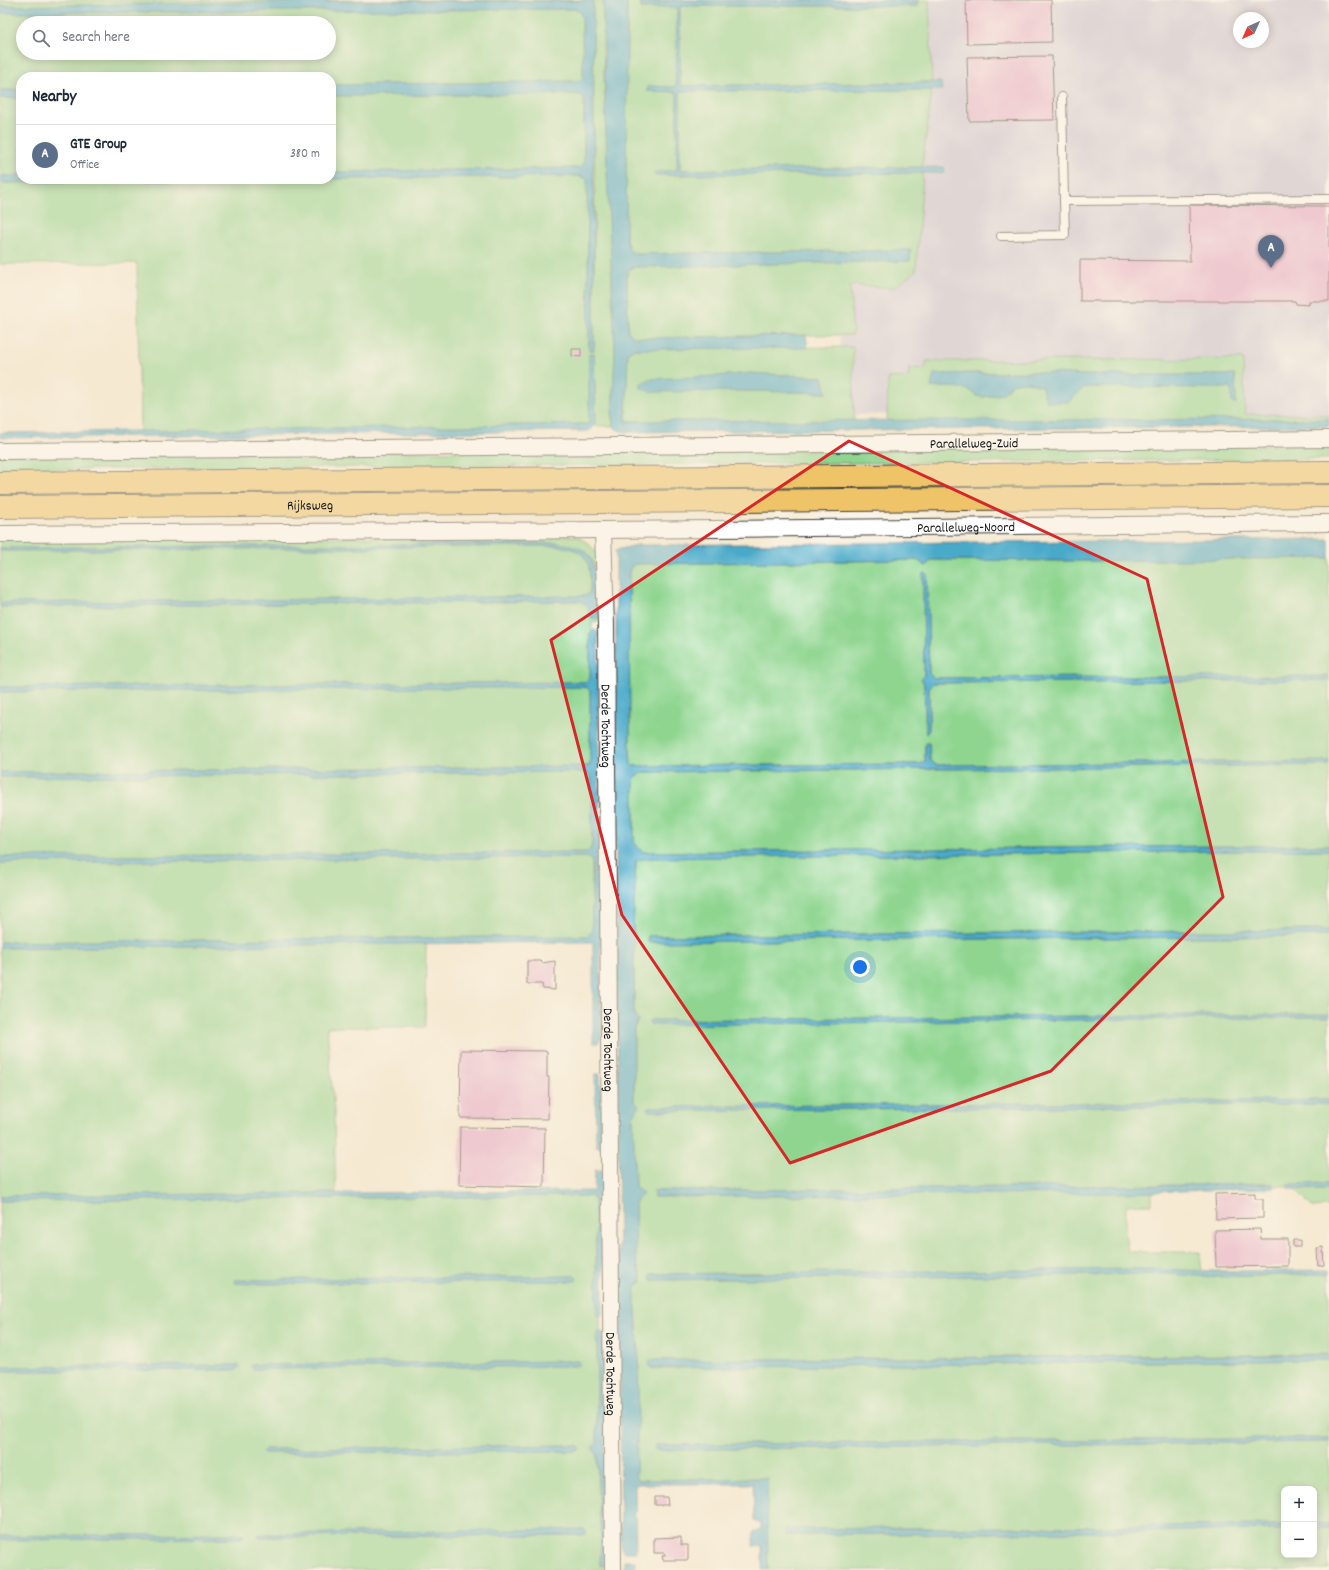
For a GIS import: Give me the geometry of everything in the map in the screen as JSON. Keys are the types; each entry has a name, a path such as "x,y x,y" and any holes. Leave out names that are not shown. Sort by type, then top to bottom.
{"highway":[{"name":"Rijksweg","path":"0,483 1329,472"},
{"name":"Rijksweg","path":"0,507 1329,496"}],"street":[{"name":"Parallelweg-Zuid","path":"0,450 1329,439"},
{"name":"Parallelweg-Noord","path":"603,530 1329,523"},
{"name":"Rijksweg","path":"0,534 603,530"},
{"name":"Derde Tochtweg","path":"603,530 606,641 613,1570"}],"lane":[{"path":"1001,236 1065,235 1062,97"},
{"path":"1064,201 1329,199"}],"highlighted area":[{"path":"849,441 1147,579 1223,897 1051,1071 790,1163 622,915 551,640"}],"shaded area":[{"path":"917,0 1329,0 1329,422 900,414 844,415 837,270 913,267"}],"green space":[{"path":"0,0 583,0 360,1 0,6"},
{"path":"593,0 603,0 603,52 615,353 612,417 613,426 595,426 594,353 589,354 590,424 140,431 137,263 0,264 0,183 336,184 336,179 580,176 587,179 589,350 594,350 595,172"},
{"path":"627,0 676,0 641,3 641,8 677,6 676,87 648,86 647,91 677,92 677,170 655,172 655,175 923,173 916,271 894,288 850,285 853,335 648,338 634,337 628,332 627,274 630,269 634,267 910,261 911,250 636,254 630,251 626,240"},
{"path":"917,0 929,0 932,82 680,86 680,6 917,6"},
{"path":"572,9 579,12 582,17 583,78 579,81 336,85 336,72 16,72 16,90 0,90 0,13"},
{"path":"932,90 922,167 680,170 680,91"},
{"path":"575,94 583,96 584,164 579,168 336,172 336,96"},
{"path":"0,98 16,98 16,175 0,176"},
{"path":"853,347 854,421 626,421 628,352 633,349","holes":["751,373 827,393 641,388 641,384"]},
{"path":"1243,359 1245,414 1329,415 1329,419 887,421 888,378 909,377 909,369 926,368 926,361","holes":["1036,372 1084,375 1235,375 1236,403 1232,403 1232,388 1041,386 1028,382 1014,383 1002,394 984,397 977,396 973,392 962,388 931,387 963,373"]},
{"path":"1329,445 1329,459 0,470 0,455"},
{"path":"1329,481 1329,488 0,500 0,493"},
{"path":"577,536 589,544 599,555 599,618 597,622 592,622 592,631 590,633 590,678 586,682 0,687 0,607 579,601 584,602 588,606 589,615 595,591 596,573 590,557 584,552 557,543 0,548 0,539"},
{"path":"557,546 576,551 582,554 586,559 590,573 590,592 585,596 0,603 0,551"},
{"path":"1217,558 1329,558 1329,676 934,678 929,673 927,580 924,573 924,675 921,678 924,684 926,734 929,730 929,687 933,683 1329,680 1329,761 936,765 930,760 929,743 925,744 925,761 920,764 633,766 631,764 629,572 631,567 635,564 917,560 926,566 931,560 1095,561"},
{"path":"586,687 590,690 590,766 0,772 0,692"},
{"path":"1329,765 1329,845 642,852 634,842 635,776 644,772"},
{"path":"584,772 591,776 592,845 587,852 0,857 0,777"},
{"path":"1329,850 1329,930 648,936 648,942 1329,936 1329,1014 650,1020 650,1024 1329,1017 1329,1100 649,1107 649,1111 1329,1104 1329,1183 1290,1184 1289,1186 1274,1186 1273,1184 654,1191 654,1197 1152,1192 1152,1204 1126,1205 1125,1231 1128,1252 1200,1252 1202,1271 1147,1269 652,1274 650,1276 652,1280 1168,1274 1214,1277 1329,1274 1329,1354 651,1360 651,1368 1329,1360 1329,1438 655,1445 656,1450 1329,1442 1329,1524 1317,1524 1317,1486 1281,1486 1281,1525 785,1529 787,1535 1281,1530 1281,1558 1317,1558 1317,1529 1329,1529 1329,1570 768,1570 767,1478 639,1480 636,1476 639,1363 635,1295 636,1286 642,1282 636,1258 635,1203 639,1196 643,1195 635,1187 633,1117 639,1106 634,1101 634,1028 638,1021 634,1014 634,944 637,939 633,932 636,861 654,858"},
{"path":"586,857 592,860 592,932 587,936 0,942 0,863"},
{"path":"426,943 425,1027 327,1027 334,1110 336,1193 0,1196 0,948"},
{"path":"1294,1189 1329,1189 1329,1207 1313,1208"},
{"path":"590,1196 595,1200 597,1314 600,1316 600,1331 597,1332 597,1443 593,1450 597,1454 601,1532 600,1566 603,1565 603,1570 0,1570 0,1540 240,1538 244,1536 242,1534 0,1536 0,1371 232,1370 238,1365 0,1367 0,1201","holes":["576,1276 577,1278 574,1281 253,1284 235,1283 235,1280","577,1361 575,1366 253,1369 251,1367 252,1365","577,1445 579,1446 579,1450 576,1451 265,1453 265,1449","581,1535 259,1537 258,1536"]}],"water":[{"path":"593,0 594,350 589,350 587,179 580,176 336,179 336,172 578,168 584,164 583,96 575,94 336,96 336,85 579,81 583,78 582,17 577,9 0,13 0,6 360,1"},
{"path":"603,0 627,0 626,240 630,251 636,254 911,250 910,261 634,267 630,269 627,274 628,332 634,337 806,335 808,348 633,349 628,352 626,421 1329,419 1329,426 624,432 616,429 612,417 615,353 607,172"},
{"path":"677,0 917,0 917,6 680,6 680,86 941,82 942,90 680,91 680,170 944,167 945,173 654,175 654,172 677,170 677,92 647,91 648,86 676,87 677,7 641,8 641,3"},
{"path":"0,90 16,90 16,98 0,98"},
{"path":"16,175 16,183 0,183 0,176"},
{"path":"589,353 594,353 596,422 595,426 589,431 0,438 0,433 589,424"},
{"path":"1036,372 1084,375 1235,375 1236,403 1232,403 1231,388 1085,387 1068,402 1047,402 1041,386 1028,382 1014,383 1002,394 983,397 977,396 973,392 962,388 931,387 934,374"},
{"path":"751,373 823,377 827,393 752,391 651,392 641,388 640,384 650,379"},
{"path":"1329,539 1329,558 1096,561 931,560 926,566 917,560 635,564 631,567 629,572 630,752 631,764 633,766 920,764 925,761 925,743 929,743 930,760 936,765 1329,761 1329,765 644,772 635,776 634,784 634,842 642,852 1329,845 1329,850 654,858 636,861 633,931 637,939 634,944 634,1014 638,1021 634,1028 634,1100 639,1106 633,1117 635,1187 643,1193 635,1203 636,1258 642,1282 637,1285 635,1295 639,1363 636,1476 639,1480 767,1478 768,1570 762,1570 762,1546 753,1546 754,1532 761,1529 761,1524 754,1521 753,1484 637,1484 635,1487 636,1552 623,1552 621,1545 616,842 616,550 637,545"},
{"path":"557,543 577,547 588,555 594,568 598,599 598,611 596,618 591,618 586,604 579,601 0,607 0,603 585,596 590,592 590,573 586,559 582,554 576,551 557,546 0,551 0,548"},
{"path":"924,573 927,574 929,673 934,678 1329,676 1329,680 933,683 929,687 929,730 926,734 924,684 921,678 924,675"},
{"path":"594,630 597,631 598,635 601,1037 598,1043 593,1043 593,942 0,948 0,942 587,936 592,931 592,860 586,857 0,863 0,857 587,852 592,845 591,776 584,772 0,777 0,772 590,766 590,691 586,687 0,692 0,687 586,682 590,678 590,633"},
{"path":"1329,930 1329,936 648,942 648,936"},
{"path":"1329,1014 1329,1017 655,1025 650,1024 649,1022 650,1020"},
{"path":"595,1074 600,1074 602,1119 601,1147 596,1146"},
{"path":"1329,1100 1329,1104 649,1111 647,1108 649,1107"},
{"path":"595,1170 602,1170 603,1314 599,1316 597,1314 595,1200 590,1196 0,1201 0,1196 594,1191"},
{"path":"1329,1183 1329,1189 1289,1189 1289,1184"},
{"path":"1274,1184 1274,1188 1119,1193 654,1197 654,1191"},
{"path":"1147,1269 1215,1271 1329,1270 1329,1274 1214,1277 1168,1274 651,1280 650,1276 651,1274"},
{"path":"576,1276 577,1280 574,1281 253,1284 234,1282 235,1280"},
{"path":"603,1331 606,1564 600,1566 601,1532 597,1454 593,1450 593,1446 597,1443 597,1332"},
{"path":"1329,1355 1329,1360 651,1368 648,1363 651,1360"},
{"path":"579,1362 579,1365 575,1366 253,1369 251,1367 251,1365"},
{"path":"239,1365 240,1367 238,1369 232,1370 0,1371 0,1367"},
{"path":"1329,1438 1329,1442 655,1450 655,1445"},
{"path":"579,1446 579,1450 576,1451 262,1452 265,1449"},
{"path":"1317,1524 1329,1524 1329,1529 1317,1529"},
{"path":"1281,1525 1281,1530 786,1535 785,1529"},
{"path":"583,1529 586,1531 586,1534 581,1535 258,1536 259,1534"},
{"path":"242,1534 244,1536 240,1538 0,1540 0,1536"},
{"path":"624,1561 635,1561 635,1570 624,1570"}],"building":[{"path":"966,0 1051,0 1052,42 967,44"},
{"path":"1052,56 1054,120 969,121 967,57"},
{"path":"1189,205 1329,206 1329,301 1309,301 1309,305 1296,304 1295,301 1080,301 1080,260 1190,261"},
{"path":"572,349 581,349 581,357 572,356"},
{"path":"527,961 540,961 542,963 555,961 555,990 543,989 542,984 527,984"},
{"path":"461,1050 547,1051 547,1077 549,1077 548,1119 460,1118"},
{"path":"460,1127 545,1128 544,1187 459,1185"},
{"path":"1255,1193 1255,1199 1263,1199 1263,1218 1216,1219 1215,1194"},
{"path":"1260,1229 1261,1239 1288,1239 1288,1266 1216,1267 1215,1230"},
{"path":"1293,1240 1300,1240 1300,1247 1293,1247"},
{"path":"1323,1247 1324,1265 1318,1266 1317,1248"},
{"path":"655,1497 667,1497 668,1505 655,1505"},
{"path":"681,1537 681,1545 688,1545 688,1560 663,1560 662,1556 665,1556 664,1553 654,1553 654,1538"}],"place":[{"name":"GTE Group","path":"1271,268"}]}
